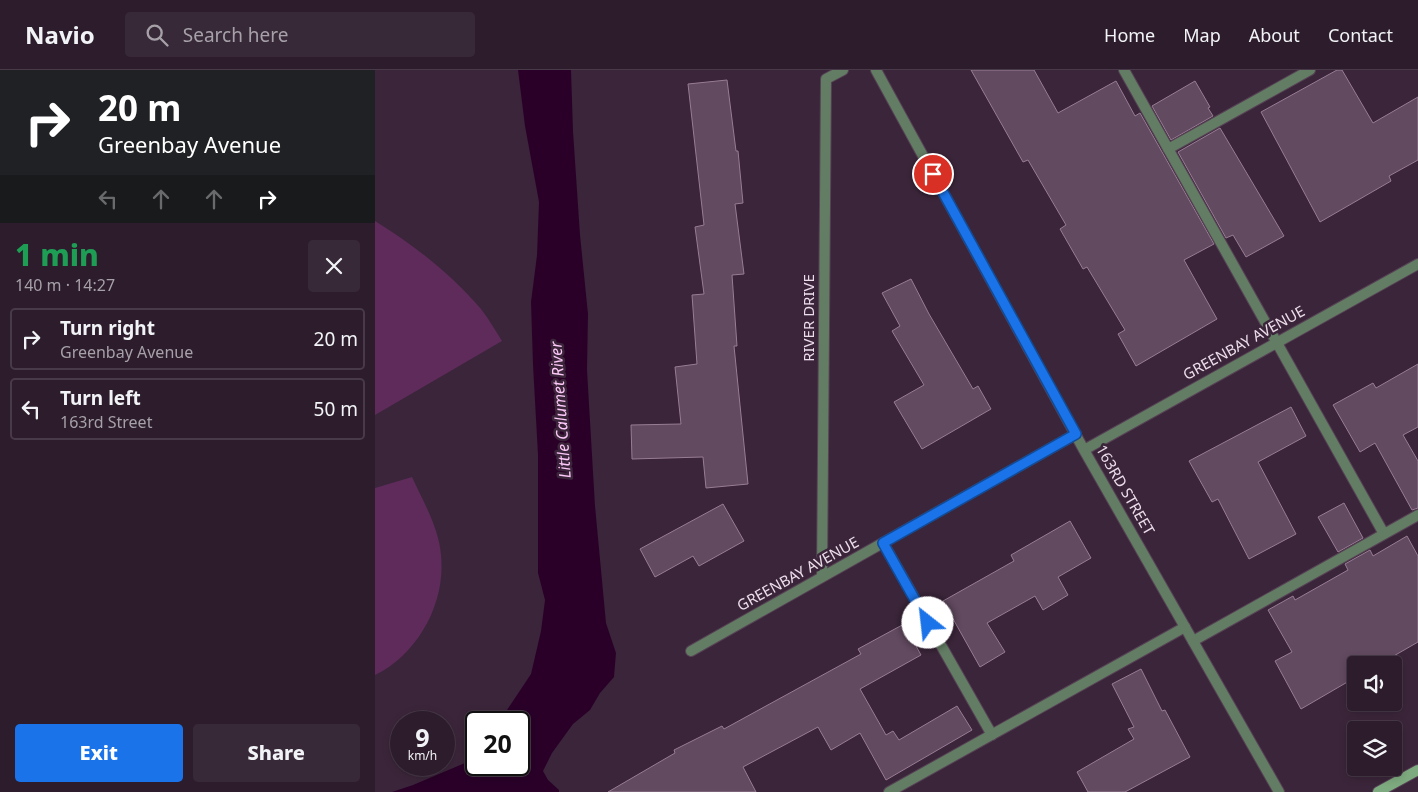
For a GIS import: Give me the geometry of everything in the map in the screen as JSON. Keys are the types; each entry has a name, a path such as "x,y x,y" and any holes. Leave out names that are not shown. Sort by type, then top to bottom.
{"main road":[{"path":"1378,792 1418,770"}],"street":[{"name":"RIVER DRIVE","path":"822,577 826,79 843,70"},
{"name":"163RD STREET","path":"875,70 1084,450 1279,792"},
{"path":"1124,70 1384,534"},
{"path":"1168,149 1310,70"},
{"name":"GREENBAY AVENUE","path":"1084,450 1418,264"},
{"name":"GREENBAY AVENUE","path":"691,651 1076,434"},
{"path":"1193,641 1418,515"},
{"path":"883,543 991,735"},
{"path":"889,792 1185,627"}],"shaded area":[{"path":"375,221 418,250 445,272 481,309 502,341 375,415"},
{"path":"412,477 430,515 440,545 441,573 439,591 434,609 416,640 390,666 375,675 375,488"}],"water":[{"name":"Little Calumet River","path":"518,70 571,70 580,235 588,314 587,370 595,506 606,623 616,653 614,677 600,693 590,710 573,724 552,753 543,771 559,792 392,792 434,776 455,776 455,767 465,763 465,776 530,776 530,711 506,711 531,674 541,631 545,600 538,573 538,455 531,302 537,255 539,202 525,126"}],"building":[{"path":"971,70 1034,70 1058,113 1116,81 1135,116 1140,113 1214,244 1184,260 1217,319 1136,366 1118,334 1125,330 1087,267 1083,269 1060,229 1066,225 1028,160 1023,162"},
{"path":"1337,70 1342,70 1373,123 1418,97 1418,160 1389,176 1391,181 1320,222 1261,112"},
{"path":"727,80 736,151 738,151 743,203 735,204 744,274 732,275 737,346 734,346 748,484 706,488 703,457 632,459 631,425 681,424 675,367 697,364 692,295 704,294 695,227 704,225 688,84"},
{"path":"1195,81 1213,116 1171,140 1152,106"},
{"path":"1220,128 1284,236 1246,257 1233,235 1226,238 1178,152"},
{"path":"911,279 929,314 973,389 978,386 991,409 922,449 894,402 924,385 892,331 900,326 882,293"},
{"path":"1418,364 1418,427 1403,435 1418,461 1418,508 1412,510 1375,443 1360,452 1333,405 1373,383 1376,388"},
{"path":"1291,407 1306,436 1258,462 1296,534 1249,559 1218,499 1212,502 1189,461"},
{"path":"1344,503 1363,538 1338,552 1318,517"},
{"path":"723,504 744,541 699,566 693,556 655,577 640,549"},
{"path":"1070,521 1091,558 1058,577 1068,595 1043,610 1035,596 987,623 1005,652 980,667 943,601 1014,561 1011,555"},
{"path":"1407,536 1418,556 1418,642 1394,656 1347,656 1347,682 1301,709 1275,661 1292,652 1268,610 1293,596 1295,600 1348,570 1345,564 1370,550 1373,556"},
{"path":"904,624 921,655 860,689 886,735 893,731 899,740 957,706 972,730 886,780 860,733 831,750 818,727 743,767 756,792 608,792 675,753 674,750 722,726 724,729 861,654 858,649"},
{"path":"1141,669 1162,711 1165,710 1190,757 1125,792 1088,792 1077,772 1134,739 1128,729 1134,727 1112,684"}],"route":[{"path":"928,623 883,543 1076,434 933,174"}]}
